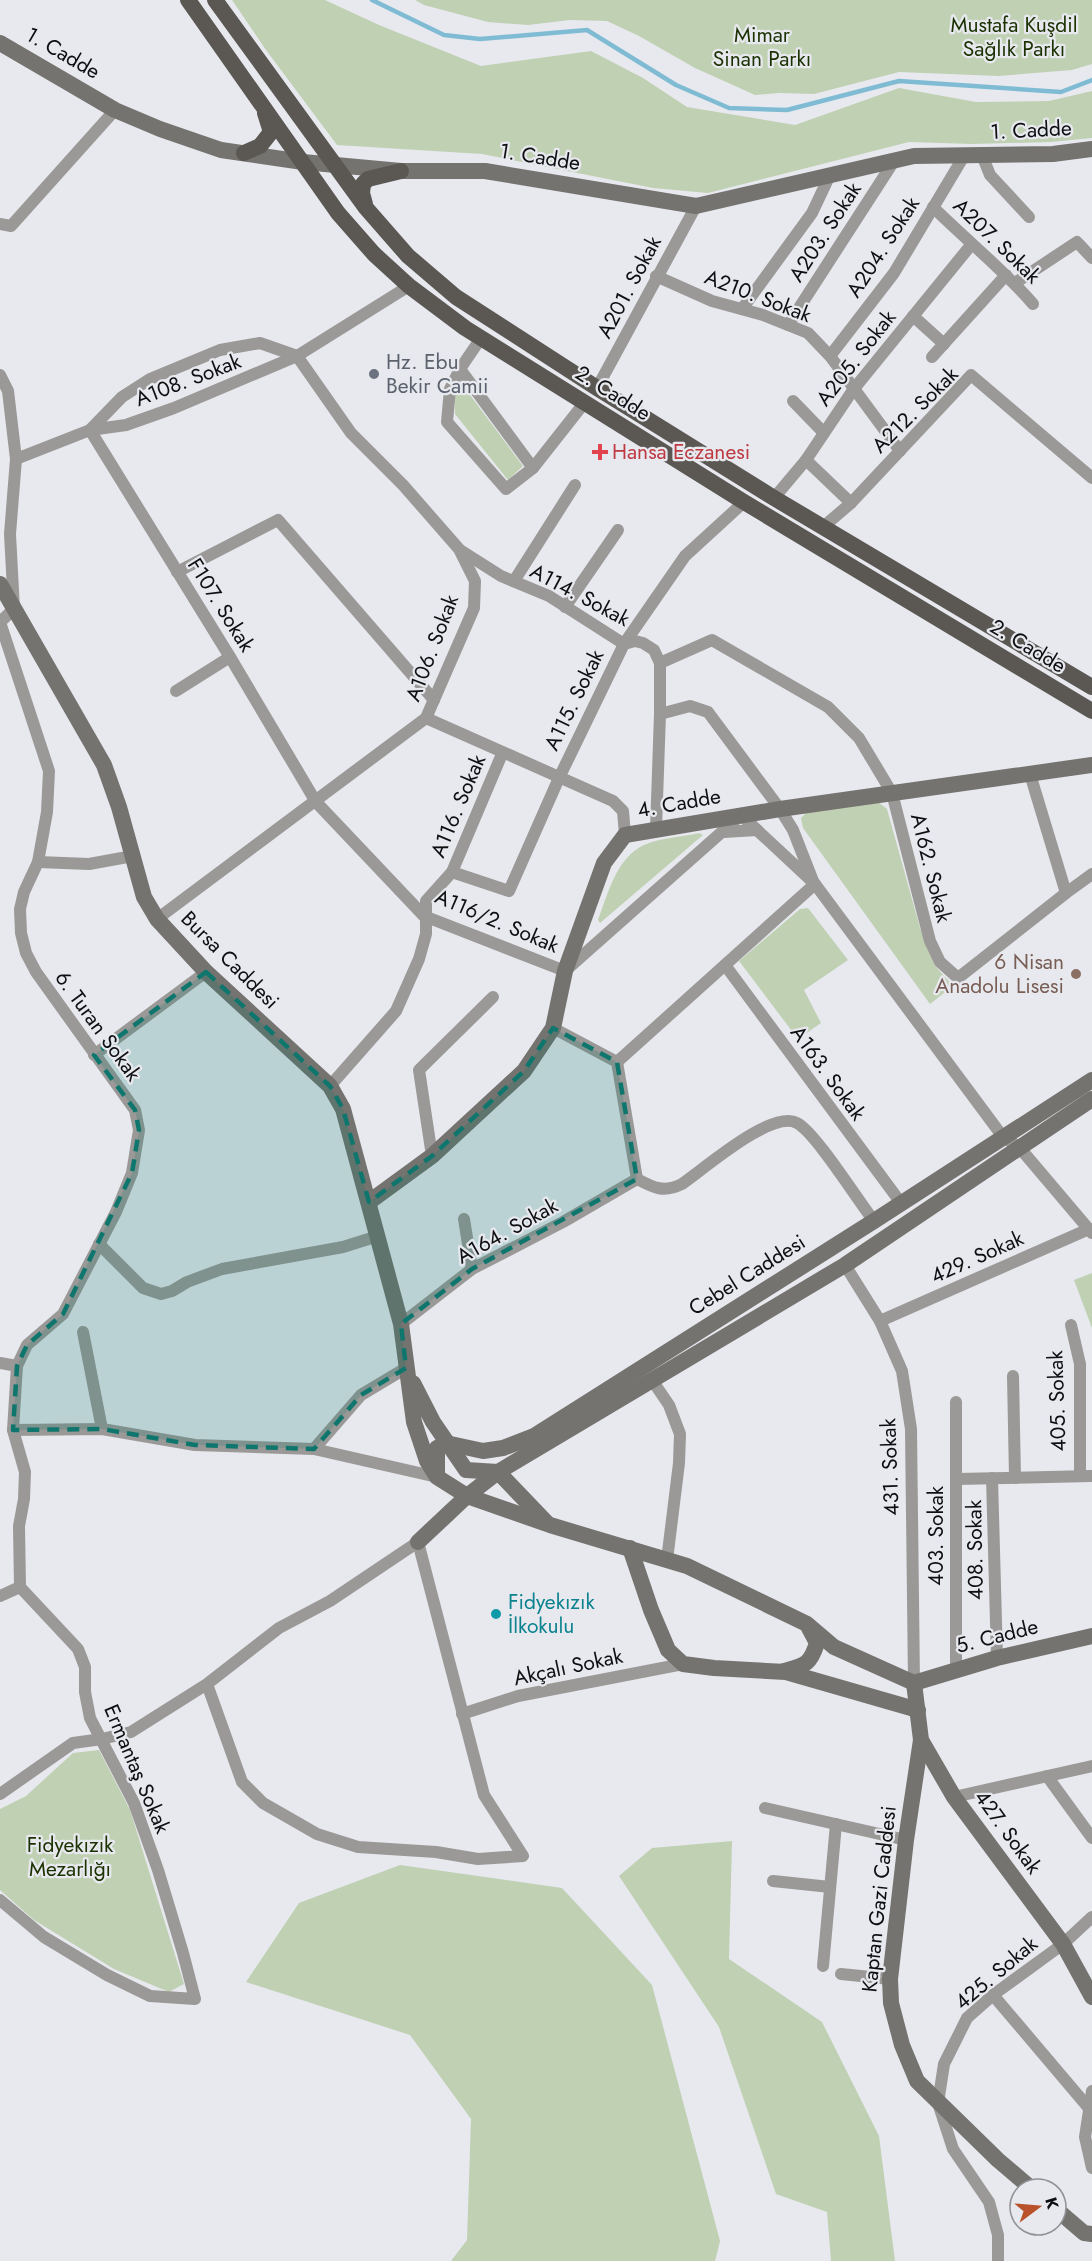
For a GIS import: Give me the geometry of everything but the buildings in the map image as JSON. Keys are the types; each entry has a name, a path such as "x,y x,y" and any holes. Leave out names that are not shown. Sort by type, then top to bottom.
{"main road":[{"name":"2. Cadde","path":"188,0 338,213 374,254 409,286 465,328 744,502 1092,711"},
{"name":"2. Cadde","path":"215,0 366,208 408,256 456,297 774,498 1092,687"},
{"name":"1. Cadde","path":"0,43 115,110 160,129 221,150 303,162 401,171 485,171 696,206 914,156 1053,154 1092,149"},
{"path":"244,153 260,146 271,132 260,101"},
{"path":"366,208 362,194 363,184 369,179 401,171"},
{"name":"Bursa Caddesi","path":"0,584 104,765 144,897 157,919 206,972 330,1086 343,1109 401,1324 414,1422 427,1461 437,1477"},
{"name":"4. Cadde","path":"369,1202 432,1156 524,1071 554,1028 566,971 604,863 624,835 780,809 1092,765"},
{"name":"Cebel Caddesi","path":"446,1443 483,1451 503,1448 534,1436 1092,1080"},
{"name":"Cebel Caddesi","path":"418,1542 467,1496 498,1472 845,1265 1092,1099"},
{"path":"879,1218 896,1231"},
{"path":"406,1368 433,1422 466,1470 498,1472 550,1525"},
{"path":"446,1443 437,1448 437,1477 453,1489 550,1525 687,1566 807,1624 834,1647 914,1683"},
{"path":"630,1548 651,1610 668,1650 683,1664 783,1672 918,1710"},
{"path":"783,1672 801,1666 812,1658 816,1643 807,1624"},
{"name":"5. Cadde","path":"914,1683 997,1658 1092,1636"},
{"name":"427. Sokak","path":"914,1683 921,1740 954,1797 1063,1944 1092,1997"},
{"name":"Kaptan Gazi Caddesi","path":"921,1740 906,1840 890,1979 891,2002 902,2045 917,2081 1019,2177"},
{"path":"1068,2219 1084,2233 1092,2234"}],"street":[{"path":"0,224 11,226 115,110"},
{"path":"982,155 990,175 1029,217"},
{"name":"A204. Sokak","path":"830,356 894,273 964,156"},
{"name":"A203. Sokak","path":"788,325 894,161"},
{"path":"742,309 812,213 830,176"},
{"name":"A201. Sokak","path":"597,388 696,206"},
{"name":"A207. Sokak","path":"933,207 971,245 1011,279 1033,304"},
{"path":"932,357 1011,279 1077,242 1092,258"},
{"name":"A205. Sokak","path":"774,498 806,460 853,390 971,245"},
{"name":"A210. Sokak","path":"656,276 712,301 763,315 808,333 830,356 900,452"},
{"name":"A108. Sokak","path":"16,459 90,430 126,425 174,408 297,356 409,286"},
{"path":"913,316 944,344"},
{"path":"481,338 460,369 450,389 447,422 506,489 533,468 585,402"},
{"name":"A108. Sokak","path":"90,430 122,397 150,379 220,350 260,343 297,356"},
{"name":"A106. Sokak","path":"157,919 426,718 474,608 475,581 459,549 403,485 351,433 297,356"},
{"path":"460,369 533,468"},
{"path":"0,375 8,391 16,459 10,534 14,609 0,622"},
{"name":"A212. Sokak","path":"823,527 851,503 971,375 1092,478"},
{"path":"793,401 824,433"},
{"name":"F107. Sokak","path":"90,430 231,657 316,802"},
{"path":"806,460 851,503"},
{"path":"514,581 575,485"},
{"name":"A115. Sokak","path":"452,872 509,891 559,778 624,644 685,556 744,502"},
{"path":"177,572 278,520 434,700"},
{"path":"565,607 618,530"},
{"name":"A114. Sokak","path":"459,549 501,576 549,596 624,644 634,641 643,643 654,650 660,663"},
{"name":"6. Turan Sokak","path":"0,622 49,771 47,812 38,862 24,892 20,909 21,933 26,953 36,972 135,1110 139,1130 132,1173 116,1212 63,1314 27,1345 17,1366 13,1430"},
{"name":"A162. Sokak","path":"660,663 712,640 828,707 859,738 892,793 930,941 940,962 958,978 1066,892"},
{"path":"176,691 231,657"},
{"path":"656,829 660,663"},
{"path":"660,714 690,706 708,712 780,809 793,830 815,884"},
{"path":"426,718 502,754 613,801 623,811 624,835"},
{"name":"A116. Sokak","path":"330,1086 396,1011 419,959 426,934 424,916 426,901 452,872 502,754"},
{"path":"1030,774 1066,892 1092,874"},
{"name":"A116/2. Sokak","path":"316,802 424,916 566,971"},
{"path":"566,971 741,815 815,884 1003,1137 1019,1148 1091,1231"},
{"path":"724,832 758,830"},
{"path":"38,862 89,864 133,856"},
{"path":"617,1062 815,884"},
{"name":"A163. Sokak","path":"725,965 901,1203"},
{"path":"94,1055 206,972"},
{"path":"432,1156 419,1071 493,997"},
{"path":"554,1028 617,1062"},
{"path":"617,1062 637,1179 658,1190 671,1190 763,1127 779,1121 796,1122 810,1133 879,1218"},
{"name":"A164. Sokak","path":"401,1324 472,1269 563,1222 637,1179"},
{"path":"464,1219 472,1269"},
{"name":"429. Sokak","path":"880,1321 1091,1231"},
{"path":"99,1244 143,1288 161,1294 222,1269 344,1247 378,1236"},
{"name":"431. Sokak","path":"845,1265 880,1321 902,1371 911,1429 914,1683"},
{"name":"405. Sokak","path":"1071,1325 1080,1364 1086,1476"},
{"path":"82,1332 102,1429"},
{"path":"0,1363 17,1366"},
{"path":"314,1449 361,1395 406,1368"},
{"path":"1013,1376 1015,1478"},
{"path":"652,1380 669,1405 680,1434 679,1463 667,1560"},
{"name":"403. Sokak","path":"956,1402 956,1669"},
{"path":"0,1596 21,1587 19,1526 24,1500 25,1472 13,1430 102,1429 195,1445 314,1449 437,1477"},
{"path":"956,1479 1086,1476"},
{"name":"408. Sokak","path":"992,1478 997,1658"},
{"path":"0,1794 73,1743 131,1732 207,1684 279,1628 330,1601 418,1542 484,1795 523,1856 478,1859 436,1852 358,1847 316,1834 263,1803 242,1782 207,1684"},
{"name":"Ermantaş Sokak","path":"0,1900 44,1937 107,1975 150,1996 195,1999 183,1953 134,1803 90,1718 85,1692 85,1667 78,1648 21,1587"},
{"name":"Akçalı Sokak","path":"462,1714 518,1696 683,1664"},
{"path":"954,1797 1092,1766"},
{"path":"1047,1776 1092,1838"},
{"path":"765,1808 906,1840"},
{"path":"823,1966 836,1824"},
{"path":"774,1881 830,1887"},
{"name":"425. Sokak","path":"938,2103 945,2064 967,2018 993,1995 1063,1944 1092,1917"},
{"path":"841,1974 890,1979"},
{"path":"993,1995 1088,2107"},
{"path":"1092,2091 1085,2137 1092,2168"},
{"path":"938,2103 953,2149 989,2202 998,2235 998,2261"}],"highlighted area":[{"path":"206,972 330,1086 343,1109 369,1202 432,1156 524,1071 553,1028 617,1062 637,1179 472,1269 401,1324 406,1368 361,1395 314,1449 195,1445 102,1429 13,1430 17,1366 27,1345 63,1314 132,1173 139,1130 135,1110 94,1055"}],"green space":[{"path":"232,0 325,0 379,25 481,66 591,51 643,78 687,107 795,125 899,88 976,102 1049,101 1092,91 1092,138 1051,142 972,144 909,142 708,193 653,188 482,154 337,145"},
{"name":"Mimar Sinan Parkı","path":"415,0 1092,0 1092,64 1072,70 999,76 899,72 814,94 755,95 695,68 639,36 607,21 570,20 528,25 488,22 424,5"},
{"path":"464,387 523,466 508,480 455,414 455,396"},
{"path":"878,802 887,809 920,928 936,967 953,986 930,1004 803,828 801,818 807,812"},
{"path":"699,833 703,835 600,923 598,920 614,878 634,851 656,841"},
{"path":"808,908 848,960 804,990 821,1023 798,1039 739,961 800,909"},
{"path":"1092,1273 1092,1328 1074,1280"},
{"name":"Fidyekızık Mezarlığı","path":"99,1750 130,1810 184,1984 169,1992 114,1969 34,1920 0,1890 0,1809 26,1796 73,1753"},
{"path":"732,1841 729,1959 822,2022 879,2136 895,2261 831,2261 827,2212 776,2194 719,2027 619,1876 652,1848"},
{"path":"400,1865 562,1888 652,1985 720,2241 715,2261 451,2261 467,2240 471,2119 410,2035 246,1982 299,1903"}],"waterway":[{"path":"372,0 444,35 480,39 587,30 676,85 729,108 787,110 899,81 1061,92 1092,80"}],"place":[{"name":"Hz. Ebu Bekir Camii","path":"374,374"},
{"name":"Hansa Eczanesi","path":"600,452"},
{"name":"6 Nisan Anadolu Lisesi","path":"1076,974"},
{"name":"Fidyekızık İlkokulu","path":"496,1614"}],"park label":[{"name":"Mustafa Kuşdil Sağlık Parkı","path":"1014,37"}]}
